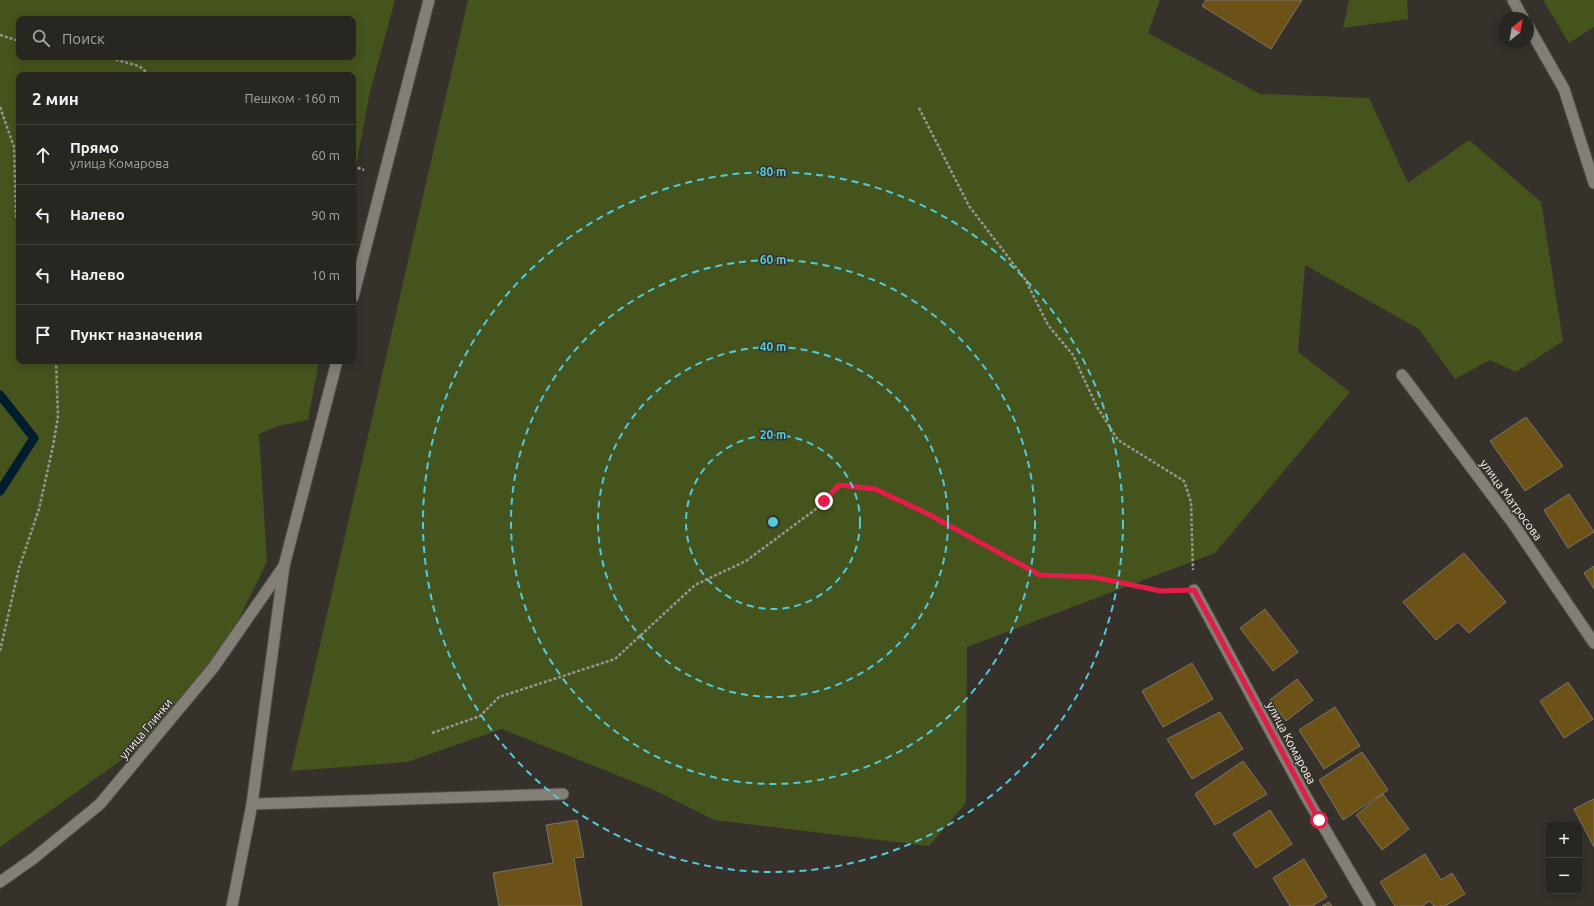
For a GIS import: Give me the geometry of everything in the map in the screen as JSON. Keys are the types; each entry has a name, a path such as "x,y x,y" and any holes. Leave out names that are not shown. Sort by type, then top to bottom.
{"street":[{"path":"356,285 429,0"},
{"path":"1513,0 1520,12"},
{"path":"1534,36 1564,89 1594,183"},
{"path":"232,906 252,804 284,566 336,364"},
{"name":"улица Матросова","path":"1402,375 1512,522 1594,643"},
{"name":"улица Глинки","path":"0,882 34,858 100,804 213,668 284,566"},
{"name":"улица Комарова","path":"1194,590 1305,795 1370,906"},
{"path":"252,804 563,794"}],"path":[{"path":"0,35 16,40"},
{"path":"117,60 139,66 146,72"},
{"path":"0,107 14,147 16,216"},
{"path":"432,733 480,716 499,697 615,659 695,585 746,561 816,509 839,485 875,489 926,513 1040,575 1093,577 1161,591 1194,590 1191,502 1184,481 1118,440 1097,407 1073,355 1048,325 1025,279 969,206 919,108"},
{"path":"0,651 19,568 39,509 53,446 58,417 56,364"}],"green space":[{"path":"0,0 395,0 369,96 356,167 356,72 16,72 16,364 318,364 308,420 278,426 259,434 267,562 218,661 156,735 0,847"},
{"path":"468,0 1160,0 1148,33 1260,94 1369,98 1408,183 1469,140 1541,202 1563,341 1516,372 1490,360 1455,379 1419,329 1305,265 1298,352 1350,392 1215,553 967,647 966,803 929,846 714,820 654,790 502,729 407,762 291,771"},
{"path":"1349,0 1407,0 1408,19 1343,28"},
{"path":"1543,0 1594,0 1594,27 1569,43"}],"building":[{"path":"1206,0 1302,0 1271,49 1202,6"},
{"path":"1526,417 1563,466 1525,491 1490,441"},
{"path":"1569,494 1594,532 1568,548 1544,510"},
{"path":"1464,553 1506,602 1469,633 1458,622 1436,640 1403,602"},
{"path":"1594,566 1594,589 1584,573"},
{"path":"1265,609 1298,652 1273,671 1240,628"},
{"path":"1192,663 1213,699 1163,727 1142,691"},
{"path":"1297,679 1313,700 1286,721 1270,700"},
{"path":"1568,682 1593,719 1564,738 1540,701"},
{"path":"1335,707 1360,746 1324,769 1299,730"},
{"path":"1220,712 1243,749 1192,779 1167,739"},
{"path":"1362,752 1388,790 1343,820 1319,780"},
{"path":"1243,761 1267,794 1215,825 1195,794"},
{"path":"1383,794 1409,829 1382,850 1356,815"},
{"path":"1594,799 1594,847 1582,822 1574,809"},
{"path":"1270,810 1292,844 1256,868 1233,834"},
{"path":"577,820 584,857 574,858 582,906 499,906 493,873 553,863 546,825"},
{"path":"1425,854 1441,880 1452,873 1465,894 1445,906 1434,906 1430,901 1422,906 1395,906 1380,882"},
{"path":"1304,859 1327,897 1312,906 1290,906 1273,878"},
{"path":"1329,902 1332,906 1322,906"}],"waterway":[{"path":"0,395 34,438 0,491"}],"route":[{"path":"824,501 839,485 875,489 926,513 1040,575 1093,577 1161,591 1194,590 1319,820"}]}
